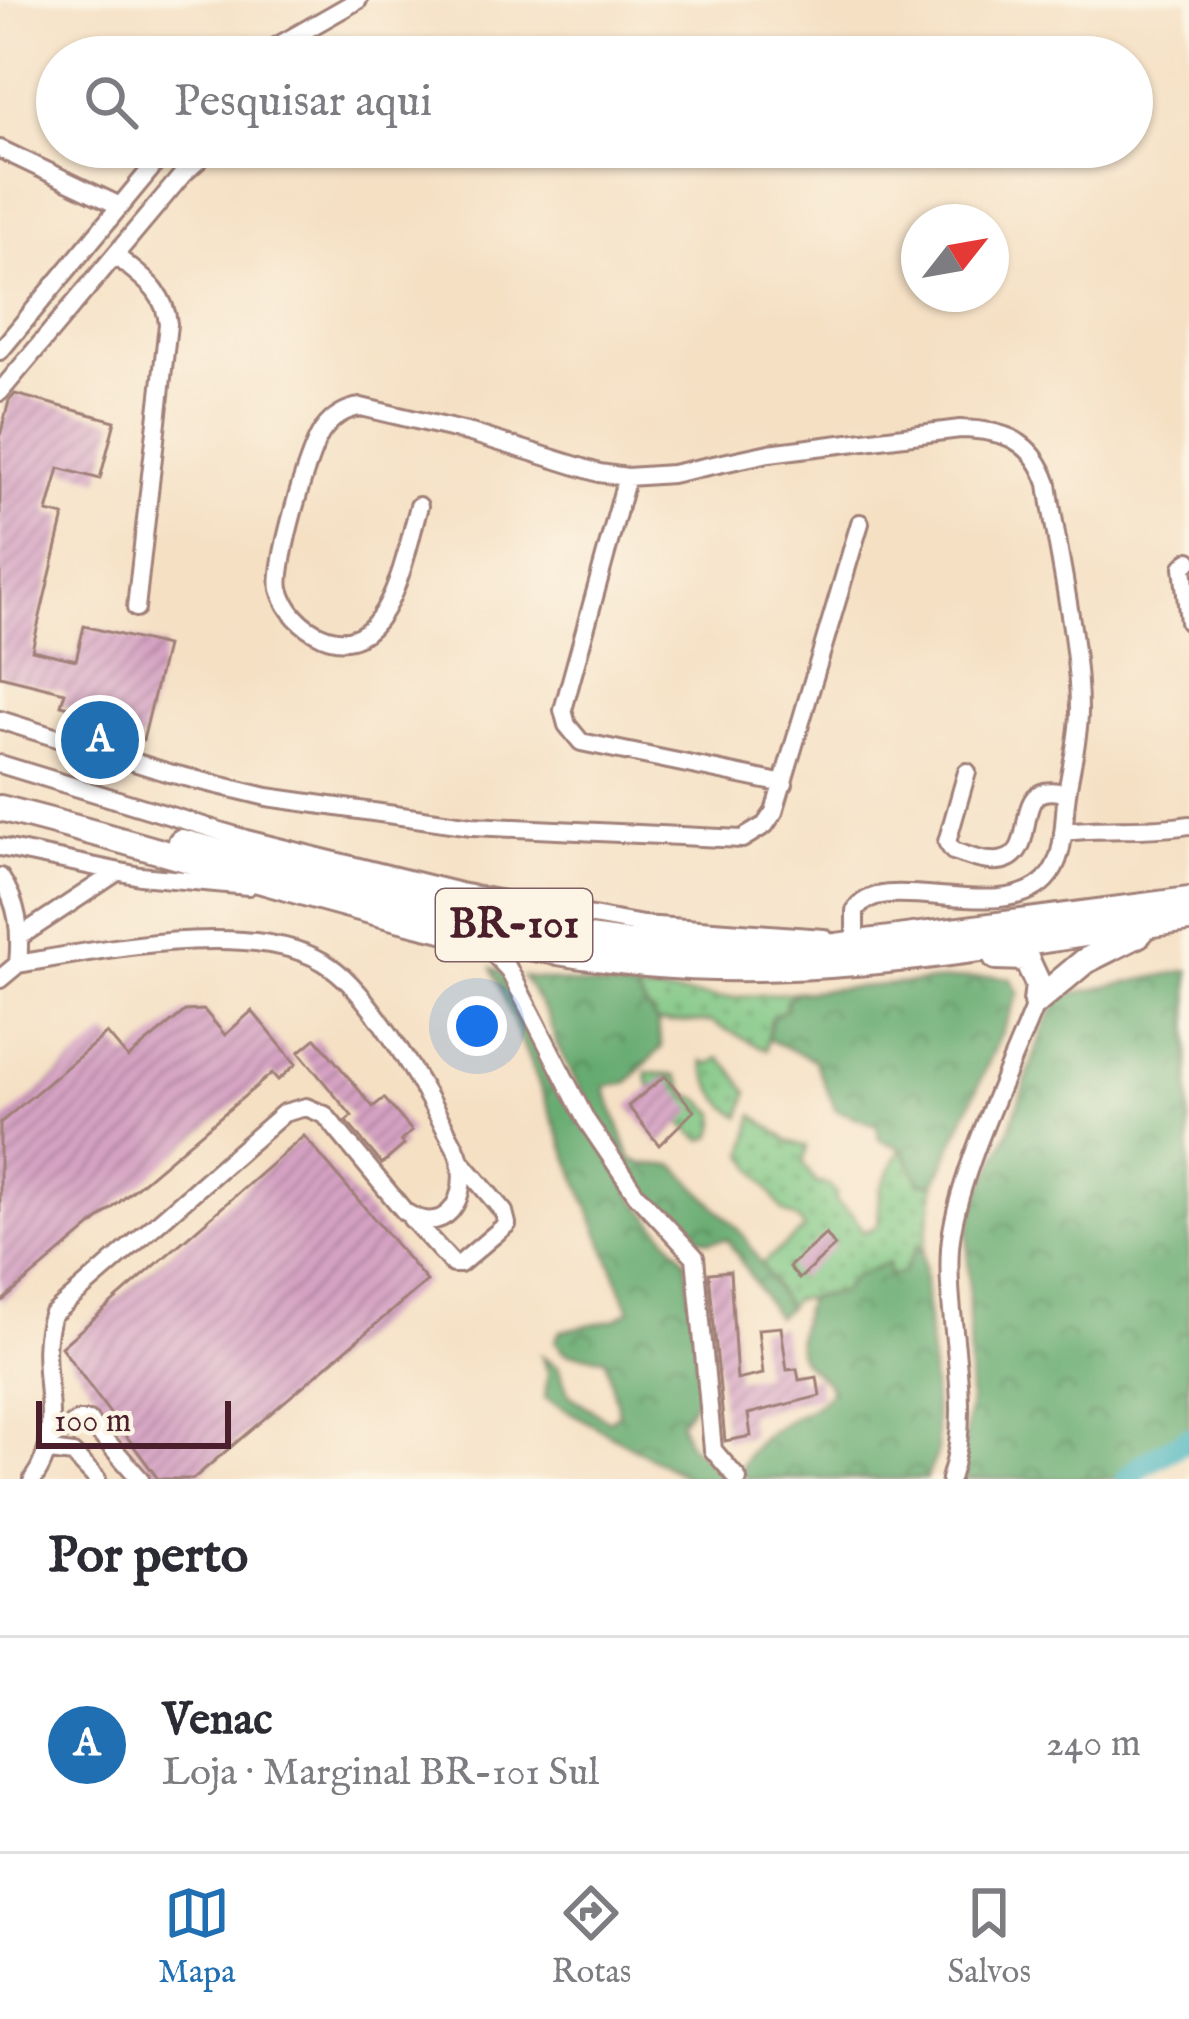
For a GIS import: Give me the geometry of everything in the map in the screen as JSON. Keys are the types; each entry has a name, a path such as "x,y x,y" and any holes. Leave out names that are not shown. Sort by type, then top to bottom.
{"highway":[{"name":"BR-101","path":"0,790 200,848 539,931 617,942 719,949 845,945 1189,900"},
{"name":"BR-101","path":"0,808 288,890 476,935 644,964 784,967 879,962 1179,920"},
{"path":"1036,1002 1090,958 1179,920"},
{"path":"784,967 892,969 1017,955 1033,968 1036,1002"}],"street":[{"path":"295,36 358,0"},
{"path":"0,149 36,166"},
{"path":"40,168 120,206"},
{"path":"0,351 152,168"},
{"path":"0,392 190,168"},
{"path":"116,256 160,292 168,324 136,608"},
{"path":"0,764 246,839 406,880 626,922 812,935 845,945 858,904 877,893 964,898 1011,895 1037,886 1054,868 1079,710 1048,484 1035,454 1021,444 984,430 960,429 769,454 671,475 627,477 598,473 471,433 361,406 349,408 321,431 311,451 279,568 281,593 297,620 346,641 372,629 392,594 419,506"},
{"path":"627,477 563,710 567,725 581,742 784,784"},
{"path":"0,720 170,773 267,797 472,826 742,839 765,825 784,784 860,523"},
{"path":"1189,561 1183,567 1183,580 1189,622"},
{"path":"967,772 947,842 953,851 988,862 1006,859 1020,848 1031,802 1038,793 1049,789 1066,794"},
{"path":"1063,832 1119,826 1146,832 1189,825"},
{"path":"0,847 117,872 288,890"},
{"path":"19,937 117,872"},
{"path":"0,877 31,911 54,916"},
{"path":"12,894 18,964"},
{"path":"476,935 509,970 586,1120 636,1193 695,1257 713,1450 738,1479"},
{"path":"0,980 18,964 154,943 265,944 304,952 333,968 377,1018 462,1164 505,1212 507,1224 460,1264 453,1264 325,1115 306,1107 284,1114 52,1315 46,1332 50,1445"},
{"path":"950,1479 958,1445 950,1243 963,1188 1036,1002"},
{"path":"405,1212 426,1220 447,1213 462,1192 462,1164"},
{"path":"33,1479 50,1445 88,1420 140,1479"},
{"path":"50,1445 73,1454 97,1479"}],"green space":[{"path":"492,968 501,972 633,1197 686,1260 701,1393 680,1422 687,1442 726,1479 689,1479 545,1398 548,1372 541,1355 558,1366 569,1395 609,1421 619,1413 605,1358 566,1353 555,1341 560,1331 616,1319 630,1310"},
{"path":"1189,970 1189,1439 1128,1479 960,1479 970,1400 968,1232 1045,1024 1060,996"},
{"path":"523,977 635,991 657,1022 662,1047 627,1083 605,1087 631,1159 646,1165 675,1165 744,1236 788,1308 776,1317 727,1239 709,1241 684,1232 648,1202 588,1105 548,1017"},
{"path":"1010,978 1019,993 935,1184 921,1183 901,1148 879,1140 877,1125 836,1110 814,1060 767,1039 772,1018 786,1009 787,1000 797,992"},
{"path":"635,991 725,998 797,992 787,1000 787,1008 770,1019 766,1050 711,1022 657,1022"},
{"path":"719,1058 748,1092 741,1117 721,1100 708,1078 703,1061 710,1064"},
{"path":"647,1072 677,1076 688,1096 716,1113 712,1137 702,1140 667,1111 653,1093"},
{"path":"754,1115 788,1141 807,1147 803,1163 816,1183 829,1185 836,1193 835,1201 854,1216 863,1232 878,1226 880,1191 901,1147 921,1183 935,1184 923,1254 919,1245 903,1273 889,1276 888,1264 855,1276 840,1293 793,1300 788,1308 760,1265 804,1229 783,1211 745,1155"},
{"path":"918,1244 923,1254 938,1452 926,1479 748,1479 740,1471 760,1440 814,1406 831,1389 799,1354 807,1299 840,1293 855,1276 888,1263 889,1276 903,1273"}],"building":[{"path":"15,394 115,421 100,479 59,468 47,512 64,516 32,650 76,660 84,626 166,646 143,740 82,725 85,711 61,705 65,692 0,676 0,436"},
{"path":"204,1010 225,1035 252,1011 296,1064 278,1080 272,1073 0,1303 0,1123 107,1033 128,1058 185,1011"},
{"path":"316,1038 373,1107 384,1098 412,1131 382,1164 346,1121 352,1116 299,1052"},
{"path":"665,1076 694,1111 659,1145 628,1106"},
{"path":"304,1136 427,1281 193,1479 158,1479 61,1347"},
{"path":"826,1234 835,1246 799,1279 789,1267"},
{"path":"730,1271 737,1380 763,1374 758,1329 781,1327 787,1370 797,1369 799,1380 817,1377 820,1396 748,1414 751,1436 725,1441 709,1273"}],"waterway":[{"path":"1128,1479 1189,1439"}],"place":[{"name":"Venac","path":"100,740"}]}
